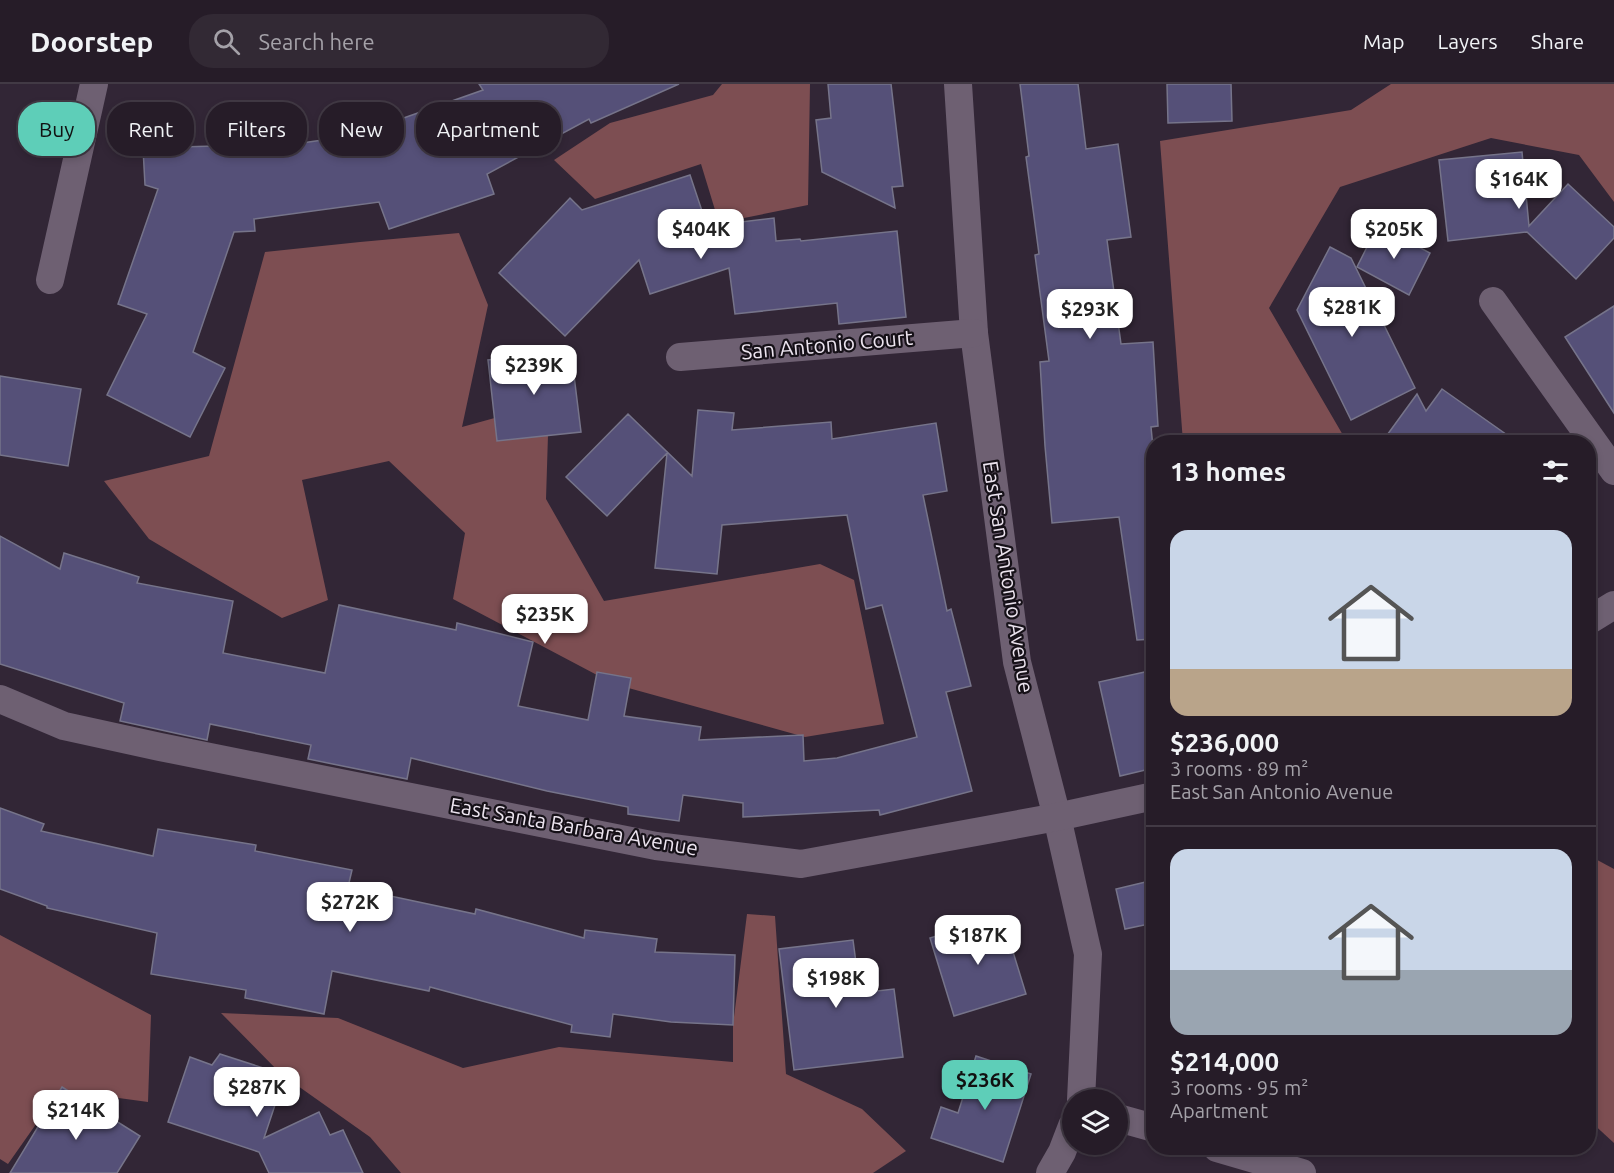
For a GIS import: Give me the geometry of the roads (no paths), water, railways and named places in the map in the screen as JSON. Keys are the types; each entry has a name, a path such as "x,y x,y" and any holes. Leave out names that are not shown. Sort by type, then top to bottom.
{"street":[{"path":"50,280 94,84"},
{"name":"East San Antonio Avenue","path":"958,84 974,333 1017,662 1057,817 1088,954 1082,1089"},
{"path":"1492,301 1588,435"},
{"name":"San Antonio Court","path":"680,357 974,333"},
{"path":"1596,446 1614,471"},
{"path":"1596,616 1614,605"},
{"name":"East Santa Barbara Avenue","path":"0,699 64,726 160,747 656,846 801,864 1057,817 1146,798"},
{"path":"1128,1121 1146,1126"},
{"path":"1050,1173 1062,1152"},
{"path":"1241,1155 1302,1173"}]}
